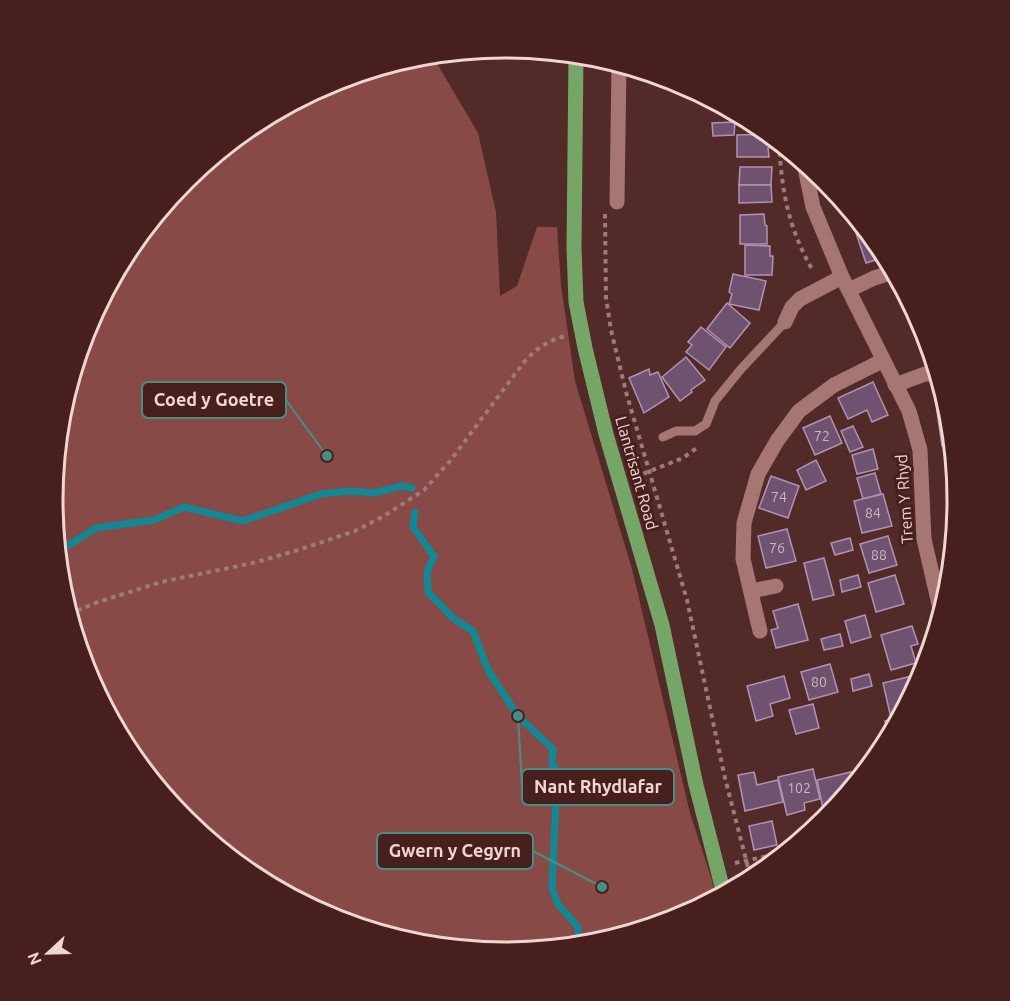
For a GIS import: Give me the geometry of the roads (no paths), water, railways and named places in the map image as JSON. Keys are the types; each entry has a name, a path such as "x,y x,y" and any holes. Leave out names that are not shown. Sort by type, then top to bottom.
{"main road":[{"name":"Llantrisant Road","path":"576,64 574,281 582,333 606,434 662,625 696,785 722,885"}],"street":[{"path":"611,205 618,74"},
{"name":"Trem Y Rhyd","path":"807,178 813,207 845,284 909,411 920,450 924,539 937,595"},
{"path":"785,322 792,307 800,299 845,284 885,275"},
{"path":"760,631 743,559 744,522 758,474 777,441 799,411 834,385 882,361"},
{"path":"895,385 929,374"},
{"path":"751,591 776,586"}],"lane":[{"path":"663,437 676,432 695,431 706,424 715,401 785,322"}],"waterway":[{"path":"66,544 69,545 96,528 154,520 184,507 243,521 321,494 350,491 374,493 401,486 412,488"},
{"path":"415,512 413,527 434,556 427,572 428,592 453,618 473,631 488,670 518,716 553,749 552,764 563,778 556,798 552,889 558,904 578,927 578,936"}],"place":[{"name":"Coed y Goetre","path":"327,456"},
{"name":"Nant Rhydlafar","path":"518,716"},
{"name":"Gwern y Cegyrn","path":"602,887"}]}
